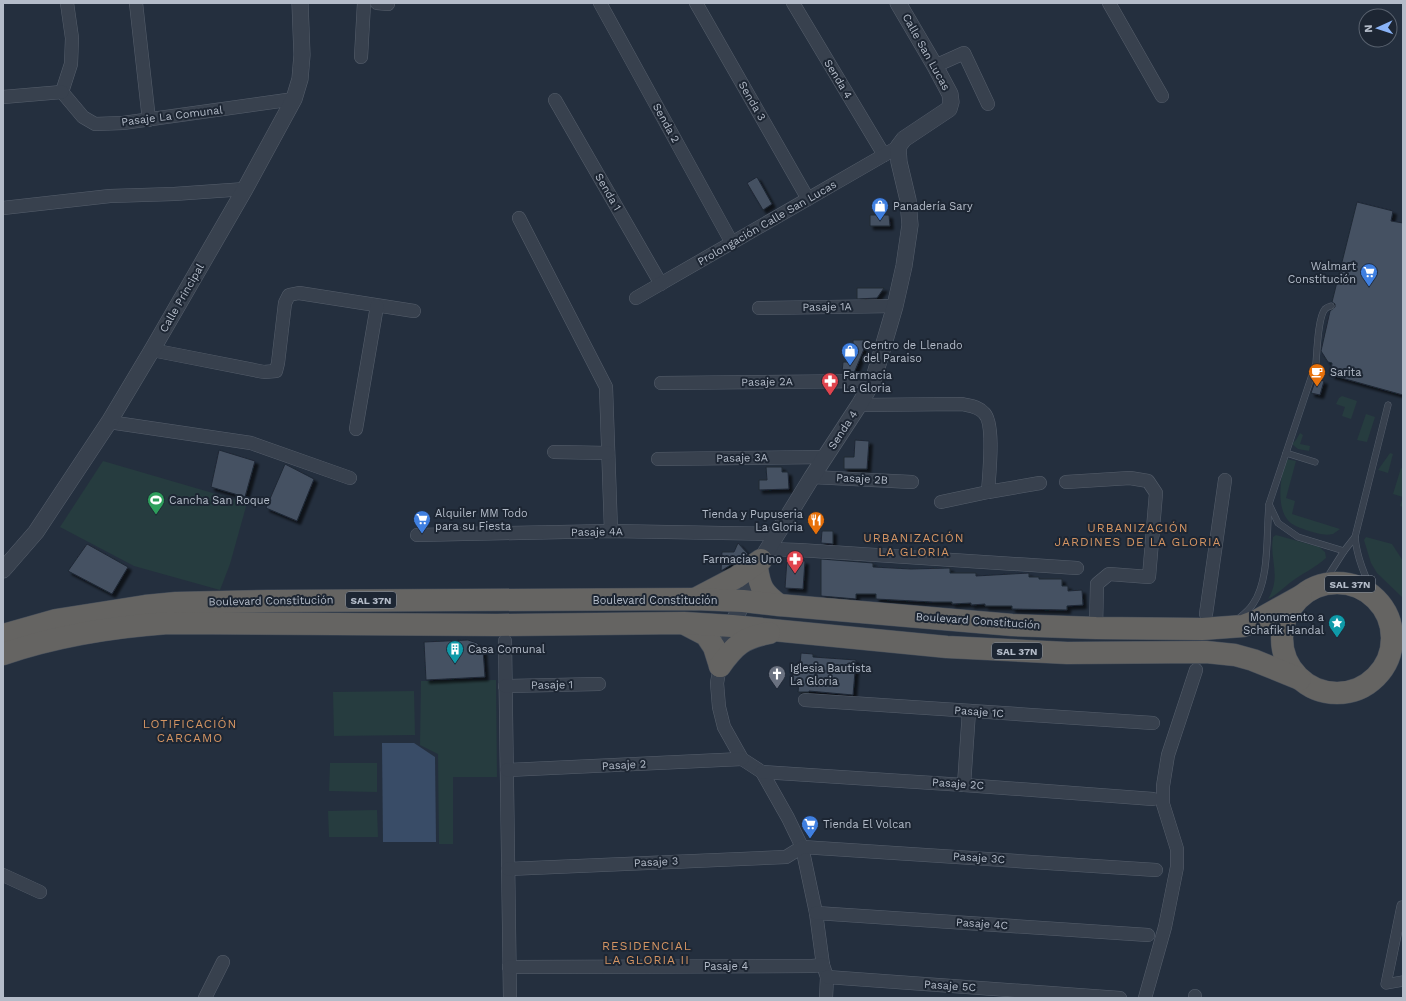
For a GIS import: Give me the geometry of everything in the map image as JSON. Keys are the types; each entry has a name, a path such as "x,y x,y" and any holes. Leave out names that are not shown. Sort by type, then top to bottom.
{"highway":[{"path":"695,599 737,576 762,559"},
{"path":"762,559 759,582 766,596 779,605"},
{"name":"SAL 37N","path":"1376,678 1387,662 1391,649 1396,619 1384,610 1375,598 1364,590 1351,584 1323,584 1312,589 1293,605 1286,616 1283,628 1282,640 1284,652 1288,664 1300,679 1309,686 1320,691 1338,694 1350,692 1361,688 1376,678 1403,664"},
{"name":"Boulevard Constitución","path":"6,650 56,620 145,606 176,603 276,601 695,599 742,601 1012,625 1096,628 1202,629 1243,626 1256,621 1302,596"},
{"name":"Boulevard Constitución","path":"6,650 83,633 121,627 168,623 374,625 684,623 732,626 947,647 1067,653 1213,653 1235,655 1253,660 1300,679"},
{"path":"684,623 706,635 714,647 720,666"},
{"path":"720,666 731,651 744,641 753,636 778,631"}],"street":[{"path":"3,97 62,92 71,64 72,38 67,3"},
{"path":"136,3 149,120"},
{"name":"Calle Principal","path":"3,570 36,532 109,422 245,189 294,99 300,79 302,55 300,3"},
{"path":"362,57 364,3"},
{"name":"Senda 2","path":"600,3 732,243"},
{"name":"Senda 3","path":"696,3 808,199"},
{"name":"Senda 4","path":"793,3 884,155"},
{"name":"Calle San Lucas","path":"898,3 950,94 951,102 950,109 904,139 898,147"},
{"path":"1109,3 1162,96"},
{"path":"935,66 964,53 988,104"},
{"name":"Pasaje La Comunal","path":"62,92 83,118 94,124 149,120 294,99"},
{"name":"Senda 1","path":"555,100 661,284"},
{"name":"Prolongación Calle San Lucas","path":"636,298 898,147"},
{"name":"Senda 4","path":"732,626 762,559 776,534 873,381 895,306 904,266 910,225 908,200 899,162 898,147"},
{"path":"3,208 110,196 174,194 245,189"},
{"path":"518,218 606,387 611,531"},
{"path":"152,350 264,372 276,371 285,303 288,295 299,293 414,311"},
{"path":"356,429 377,306"},
{"name":"Pasaje 1A","path":"759,308 895,306"},
{"name":"Pasaje 2A","path":"661,383 873,381"},
{"path":"859,405 962,404 976,407 985,413 990,423 991,435 988,492"},
{"path":"109,422 251,443 350,478"},
{"path":"554,452 608,453"},
{"name":"Pasaje 3A","path":"658,459 826,457"},
{"name":"Pasaje 2B","path":"812,477 912,482"},
{"path":"1066,482 1130,478 1148,481 1156,493 1149,576 1110,574 1097,584 1096,628"},
{"path":"1206,614 1225,480"},
{"path":"941,502 1040,483"},
{"name":"Pasaje 4A","path":"416,535 611,531 776,534"},
{"path":"762,559 799,550 1077,568"},
{"path":"732,626 720,666 717,684 719,707 724,727 742,759 762,772 788,818 802,847 816,913 825,971 826,998"},
{"path":"505,641 510,998"},
{"path":"1145,998 1165,927 1177,866 1177,849 1163,804 1163,786 1168,755 1196,670"},
{"name":"Pasaje 1","path":"506,686 599,684"},
{"name":"Pasaje 1C","path":"805,700 1153,723"},
{"path":"964,785 969,711"},
{"name":"Pasaje 2","path":"507,770 742,759"},
{"name":"Pasaje 2C","path":"762,772 1153,799"},
{"name":"Pasaje 3","path":"508,869 786,857 802,847"},
{"name":"Pasaje 3C","path":"802,847 1156,870"},
{"path":"3,875 40,892"},
{"path":"1403,906 1399,943 1386,984 1403,982"},
{"name":"Pasaje 4C","path":"816,913 1148,935"},
{"path":"205,998 223,962"},
{"name":"Pasaje 4","path":"509,968 812,966 825,971"},
{"name":"Pasaje 5C","path":"825,971 1120,998"}],"lane":[{"path":"1230,627 1253,604 1260,590 1266,561 1269,504 1316,363 1317,343 1323,316 1327,307 1331,306"},
{"path":"1375,598 1360,563 1356,550 1355,537 1388,404"},
{"path":"1286,453 1316,462"},
{"path":"1269,504 1278,523 1298,537 1344,551"},
{"path":"1323,584 1344,551 1355,537"}],"green space":[{"path":"1342,396 1357,401 1351,419 1342,416 1345,407 1336,404"},
{"path":"1366,414 1375,417 1367,442 1357,440"},
{"path":"1300,433 1303,435 1300,444 1310,446 1309,451 1298,449 1293,445"},
{"path":"1390,453 1393,454 1388,473 1378,470"},
{"path":"1286,459 1296,461 1286,498 1295,501 1292,514 1340,529 1333,534 1330,535 1309,531 1294,525 1287,519 1282,506 1280,489"},
{"name":"Cancha San Roque","path":"103,461 247,503 230,564 220,590 134,566 60,527"},
{"path":"1401,468 1403,469 1403,497 1393,494"},
{"path":"1403,497 1403,507 1400,506"},
{"path":"1276,535 1319,547 1325,552 1326,558 1268,599 1272,591 1275,576 1272,545 1273,537"},
{"path":"1366,537 1392,544 1403,561 1403,598 1377,573 1371,563 1364,540"},
{"path":"496,680 497,777 453,777 453,844 439,844 438,754 420,745 421,681"},
{"path":"414,691 415,735 334,736 333,692"},
{"path":"330,763 377,763 377,792 329,791"},
{"path":"377,810 378,837 329,837 328,811"}],"water":[{"path":"382,743 414,743 435,757 436,842 383,842"}],"building":[{"path":"757,177 772,204 763,210 747,183"},
{"name":"Walmart Constitución","path":"1357,202 1393,211 1391,221 1403,223 1403,395 1331,375 1332,363 1328,362 1321,351 1330,311 1335,307 1335,304 1332,302"},
{"name":"Panadería Sary","path":"870,215 889,215 890,226 870,226"},
{"path":"857,288 884,288 877,298 857,299"},
{"path":"853,340 864,340 864,349 854,373 842,373 843,362 853,362"},
{"name":"Sarita","path":"1316,379 1324,381 1320,395 1311,393"},
{"path":"855,440 869,441 867,469 844,469 844,457 854,457"},
{"path":"219,450 255,461 245,497 211,487"},
{"path":"285,464 314,479 297,521 266,508"},
{"path":"766,467 782,467 782,472 788,472 789,489 759,490 759,480 767,480"},
{"path":"822,531 833,531 833,544 821,543"},
{"path":"738,543 748,554 721,571 722,552 734,552"},
{"path":"87,544 128,567 112,594 68,571"},
{"name":"Farmacias Uno","path":"787,559 805,561 803,589 785,588"},
{"path":"821,559 873,563 873,567 911,569 950,568 950,573 976,573 976,576 1029,573 1029,577 1039,577 1039,579 1062,579 1062,586 1068,586 1068,591 1082,590 1083,605 1067,606 1067,610 1012,609 1012,606 985,606 985,604 971,605 971,603 952,604 952,602 876,599 876,594 856,594 856,599 821,596"},
{"name":"Casa Comunal","path":"468,640 477,643 483,650 485,677 426,680 424,642"},
{"path":"801,653 813,654 813,657 856,660 853,695 809,691 798,692 799,682 792,681 793,664 800,665"}],"place":[{"name":"Panadería Sary","path":"880,221"},
{"name":"Walmart Constitución","path":"1369,287"},
{"name":"Centro de Llenado del Paraiso","path":"850,366"},
{"name":"Sarita","path":"1317,387"},
{"name":"Farmacia La Gloria","path":"830,396"},
{"name":"Cancha San Roque","path":"156,515"},
{"name":"Alquiler MM Todo para su Fiesta","path":"422,534"},
{"name":"Tienda y Pupuseria La Gloria","path":"816,535"},
{"name":"Farmacias Uno","path":"795,574"},
{"name":"Monumento a Schafik Handal","path":"1337,638"},
{"name":"Casa Comunal","path":"455,664"},
{"name":"Iglesia Bautista La Gloria","path":"777,689"},
{"name":"Tienda El Volcan","path":"810,839"}],"district":[{"name":"URBANIZACIÓN JARDINES DE LA GLORIA","path":"1138,535"},
{"name":"URBANIZACIÓN LA GLORIA","path":"914,545"},
{"name":"LOTIFICACIÓN CARCAMO","path":"190,731"},
{"name":"RESIDENCIAL LA GLORIA II","path":"647,953"}]}
